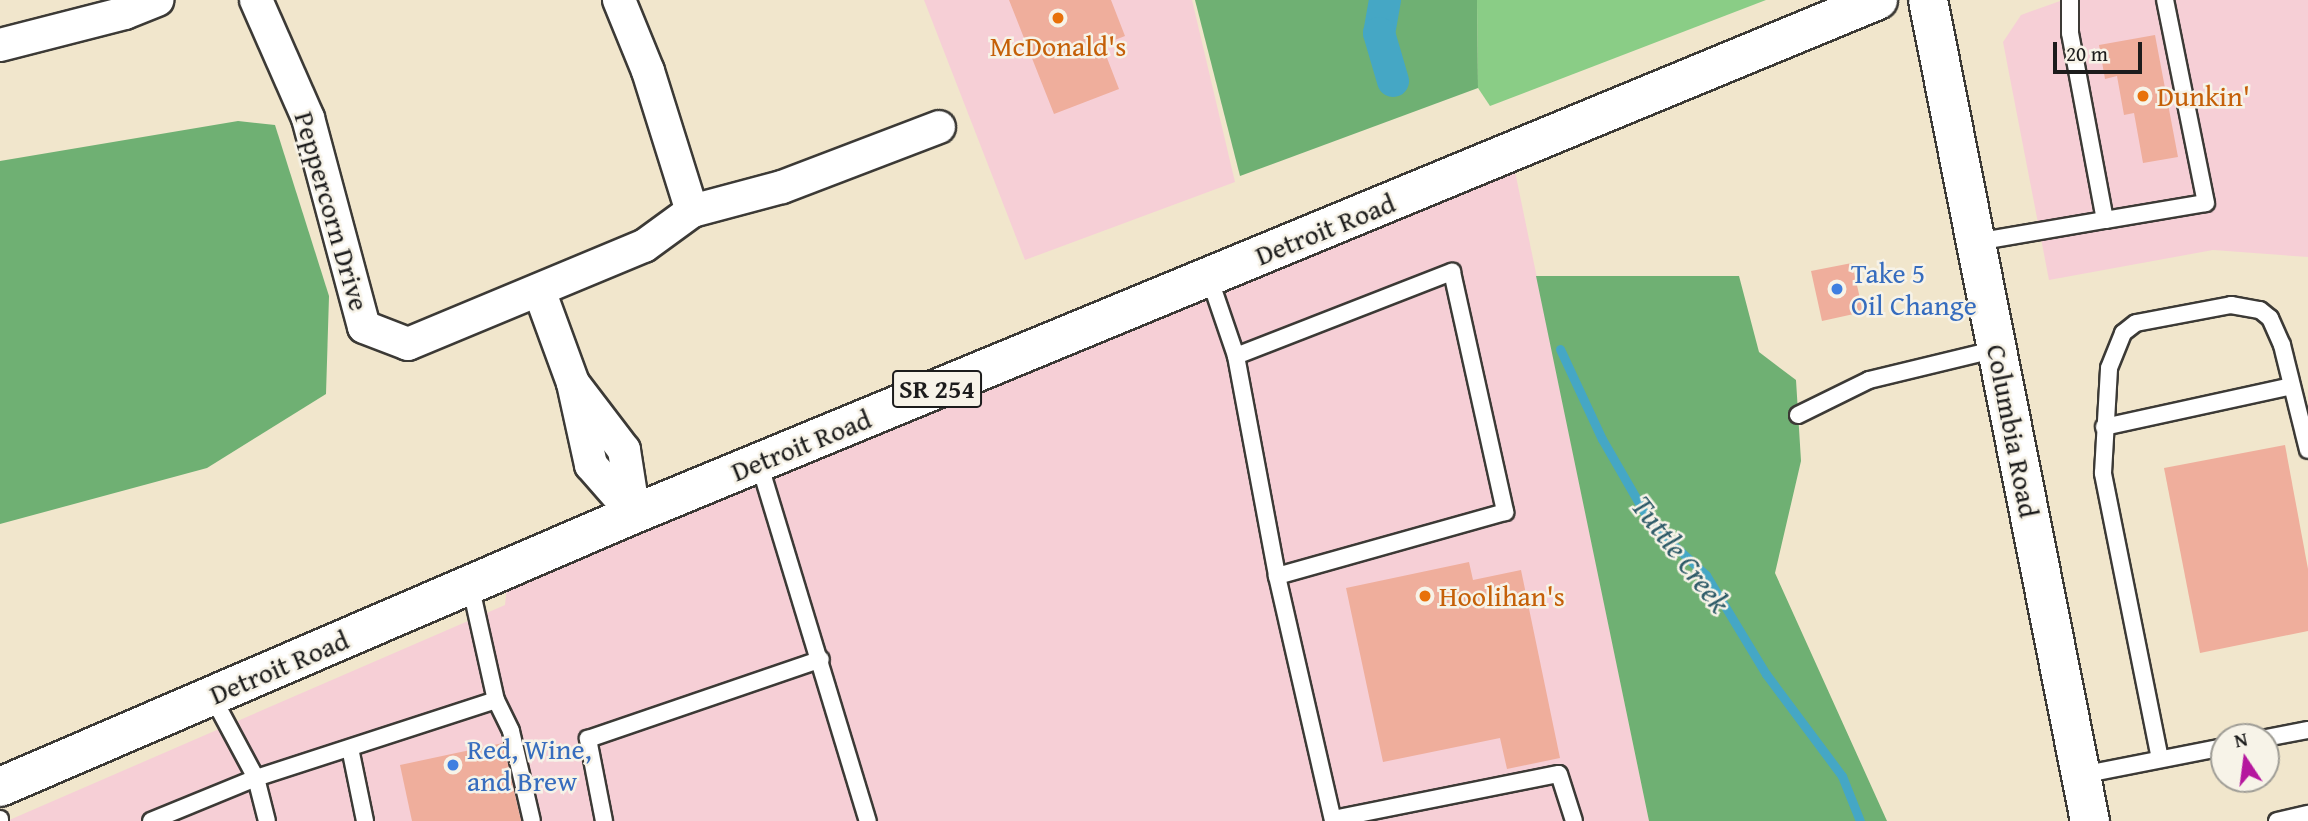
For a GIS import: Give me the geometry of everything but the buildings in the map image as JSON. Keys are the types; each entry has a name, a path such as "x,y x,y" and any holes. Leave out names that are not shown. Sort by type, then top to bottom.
{"main road":[{"name":"Detroit Road","path":"0,787 635,514 1878,0"},
{"name":"Columbia Road","path":"1928,0 2090,821"}],"street":[{"path":"0,46 125,13 158,0"},
{"name":"Peppercorn Drive","path":"256,0 308,118 365,327 408,344 644,246 692,211 782,187 939,127"},
{"path":"620,0 648,71 692,211"},
{"path":"539,290 573,383 591,465 635,514"}],"lane":[{"path":"2070,0 2070,33 2105,220"},
{"path":"1976,242 2206,203 2165,0"},
{"path":"1236,356 1452,272 1505,512 1277,576"},
{"path":"1209,277 1236,356 1277,576 1333,820 1559,774 1574,821"},
{"path":"2160,759 2103,473 2104,427 2114,350 2123,333 2136,323 2231,305 2253,307 2270,318 2292,386 2308,450"},
{"path":"1798,415 1869,380 1997,349"},
{"path":"2104,427 2292,386"},
{"path":"759,463 821,659 868,821"},
{"path":"470,584 496,700 511,731 532,821"},
{"path":"604,821 588,739 821,659"},
{"path":"212,696 256,778 267,821"},
{"path":"151,821 183,815 256,778 496,700"},
{"path":"2280,735 2308,730"},
{"path":"350,748 365,821"},
{"path":"2081,775 2210,750"},
{"path":"2277,821 2308,814"}],"shaded area":[{"path":"924,0 1192,0 1235,182 1025,260"},
{"path":"2063,0 2308,0 2308,257 2213,250 2049,280 2003,42 2021,15"},
{"path":"1511,152 1649,821 7,821 505,605 509,568"}],"green space":[{"path":"1195,0 1477,0 1478,88 1240,176"},
{"path":"1477,0 1766,0 1490,106 1478,88"},
{"path":"238,121 275,125 329,296 326,394 207,468 0,524 0,161"},
{"path":"1536,276 1739,276 1759,352 1796,380 1801,461 1775,573 1887,821 1649,821"}],"waterway":[{"name":"Tuttle Creek","path":"1385,0 1379,33 1393,81"},
{"name":"Tuttle Creek","path":"1560,349 1602,439 1651,524 1706,575 1766,674 1842,776 1860,821"}],"place":[{"name":"McDonald's","path":"1058,18"},
{"name":"Dunkin'","path":"2143,96"},
{"name":"Take 5 Oil Change","path":"1837,289"},
{"name":"Hoolihan's","path":"1425,596"},
{"name":"Red, Wine, and Brew","path":"453,765"}]}
